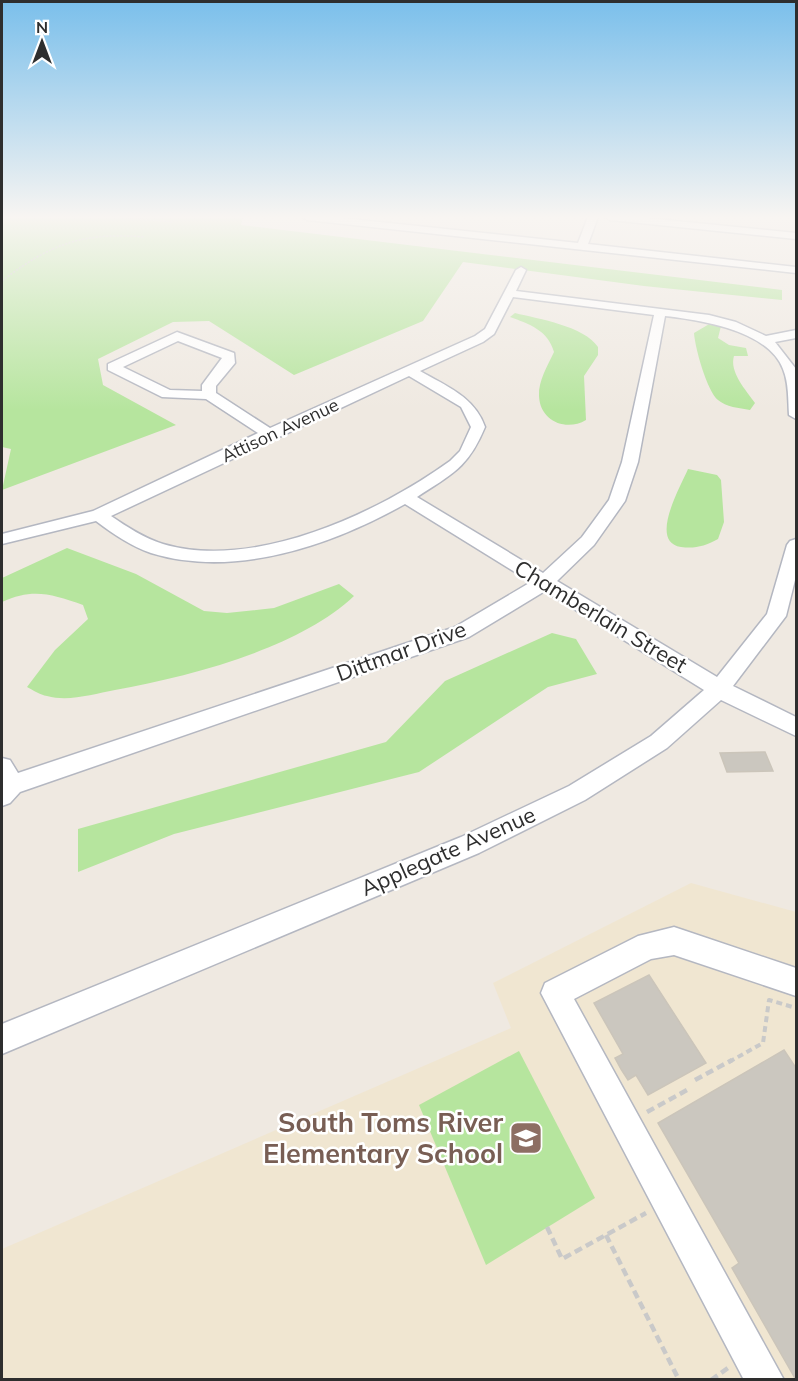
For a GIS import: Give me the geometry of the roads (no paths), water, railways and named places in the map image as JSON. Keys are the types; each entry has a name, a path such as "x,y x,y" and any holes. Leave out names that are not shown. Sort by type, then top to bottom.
{"street":[{"name":"Attison Avenue","path":"2,539 99,515 485,335 515,281"},
{"path":"509,293 721,322 762,340 775,349 791,370 796,415"},
{"name":"Dittmar Drive","path":"5,783 462,632 545,582 588,542 618,501 630,462 660,313"},
{"path":"762,340 796,334"},
{"path":"209,395 209,385 228,363 229,356 177,336 113,367 167,394 209,395 269,434"},
{"path":"99,515 130,538 167,551 202,555 289,545 347,528 408,499 460,460 470,447 478,427 473,412 466,404 409,370"},
{"name":"Chamberlain Street","path":"408,499 719,689 796,727"},
{"name":"Applegate Avenue","path":"2,1039 471,845 577,793 659,742 719,689 776,616 796,545"},
{"path":"765,1380 555,993 648,946 674,940 767,974 796,982"}],"place":[{"name":"South Toms River Elementary School","path":"526,1138"}]}
